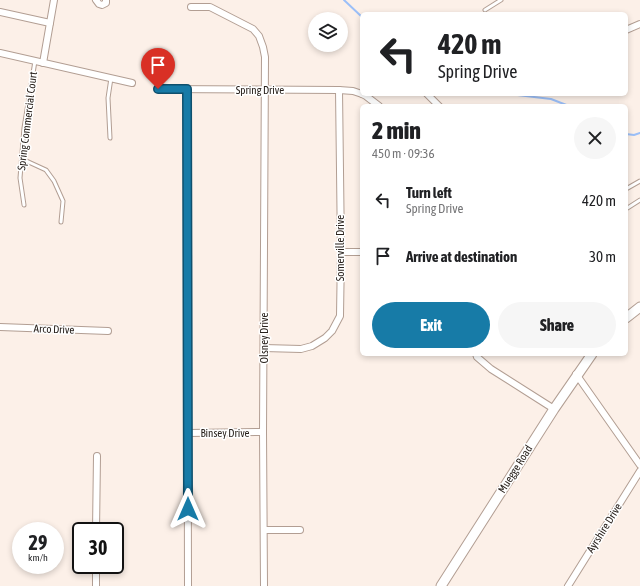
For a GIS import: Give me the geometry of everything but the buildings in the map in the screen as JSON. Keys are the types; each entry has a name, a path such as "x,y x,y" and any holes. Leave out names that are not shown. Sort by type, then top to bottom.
{"main road":[{"path":"628,316 640,307"},
{"name":"Muegge Road","path":"441,586 576,374 590,356"}],"street":[{"path":"43,63 54,0"},
{"path":"96,0 102,5 106,3 106,0"},
{"name":"Olsney Drive","path":"190,7 210,7 253,29 259,36 265,57 263,432 265,530 264,586"},
{"path":"0,12 50,23"},
{"path":"628,29 640,24"},
{"path":"0,53 132,83"},
{"name":"Spring Drive","path":"158,89 339,90 353,91 360,93"},
{"path":"187,89 188,586"},
{"name":"Somerville Drive","path":"264,348 301,349 318,343 332,331 340,316 341,252 339,90"},
{"name":"Spring Drive","path":"366,96 376,104"},
{"path":"429,96 437,104"},
{"path":"341,252 360,252"},
{"name":"Arco Drive","path":"0,327 108,331"},
{"path":"477,356 491,369 554,408"},
{"path":"576,374 640,465"},
{"name":"Binsey Drive","path":"188,433 263,432"},
{"path":"96,522 97,456"},
{"name":"Ayrshire Drive","path":"568,586 640,471"},
{"path":"265,530 300,530"},
{"path":"96,574 96,586"}],"lane":[{"path":"484,10 501,0"},
{"name":"Spring Commercial Court","path":"24,205 20,178 24,128 34,61"},
{"path":"110,138 108,98 111,78"},
{"path":"22,159 46,170 54,181 63,201 61,222"},
{"path":"628,188 640,181"},
{"path":"628,208 640,200"}],"waterway":[{"path":"344,0 360,15"},
{"path":"526,96 551,99 564,104"},
{"path":"628,134 634,135 640,133"}],"route":[{"path":"158,89 187,89 188,509"}]}
